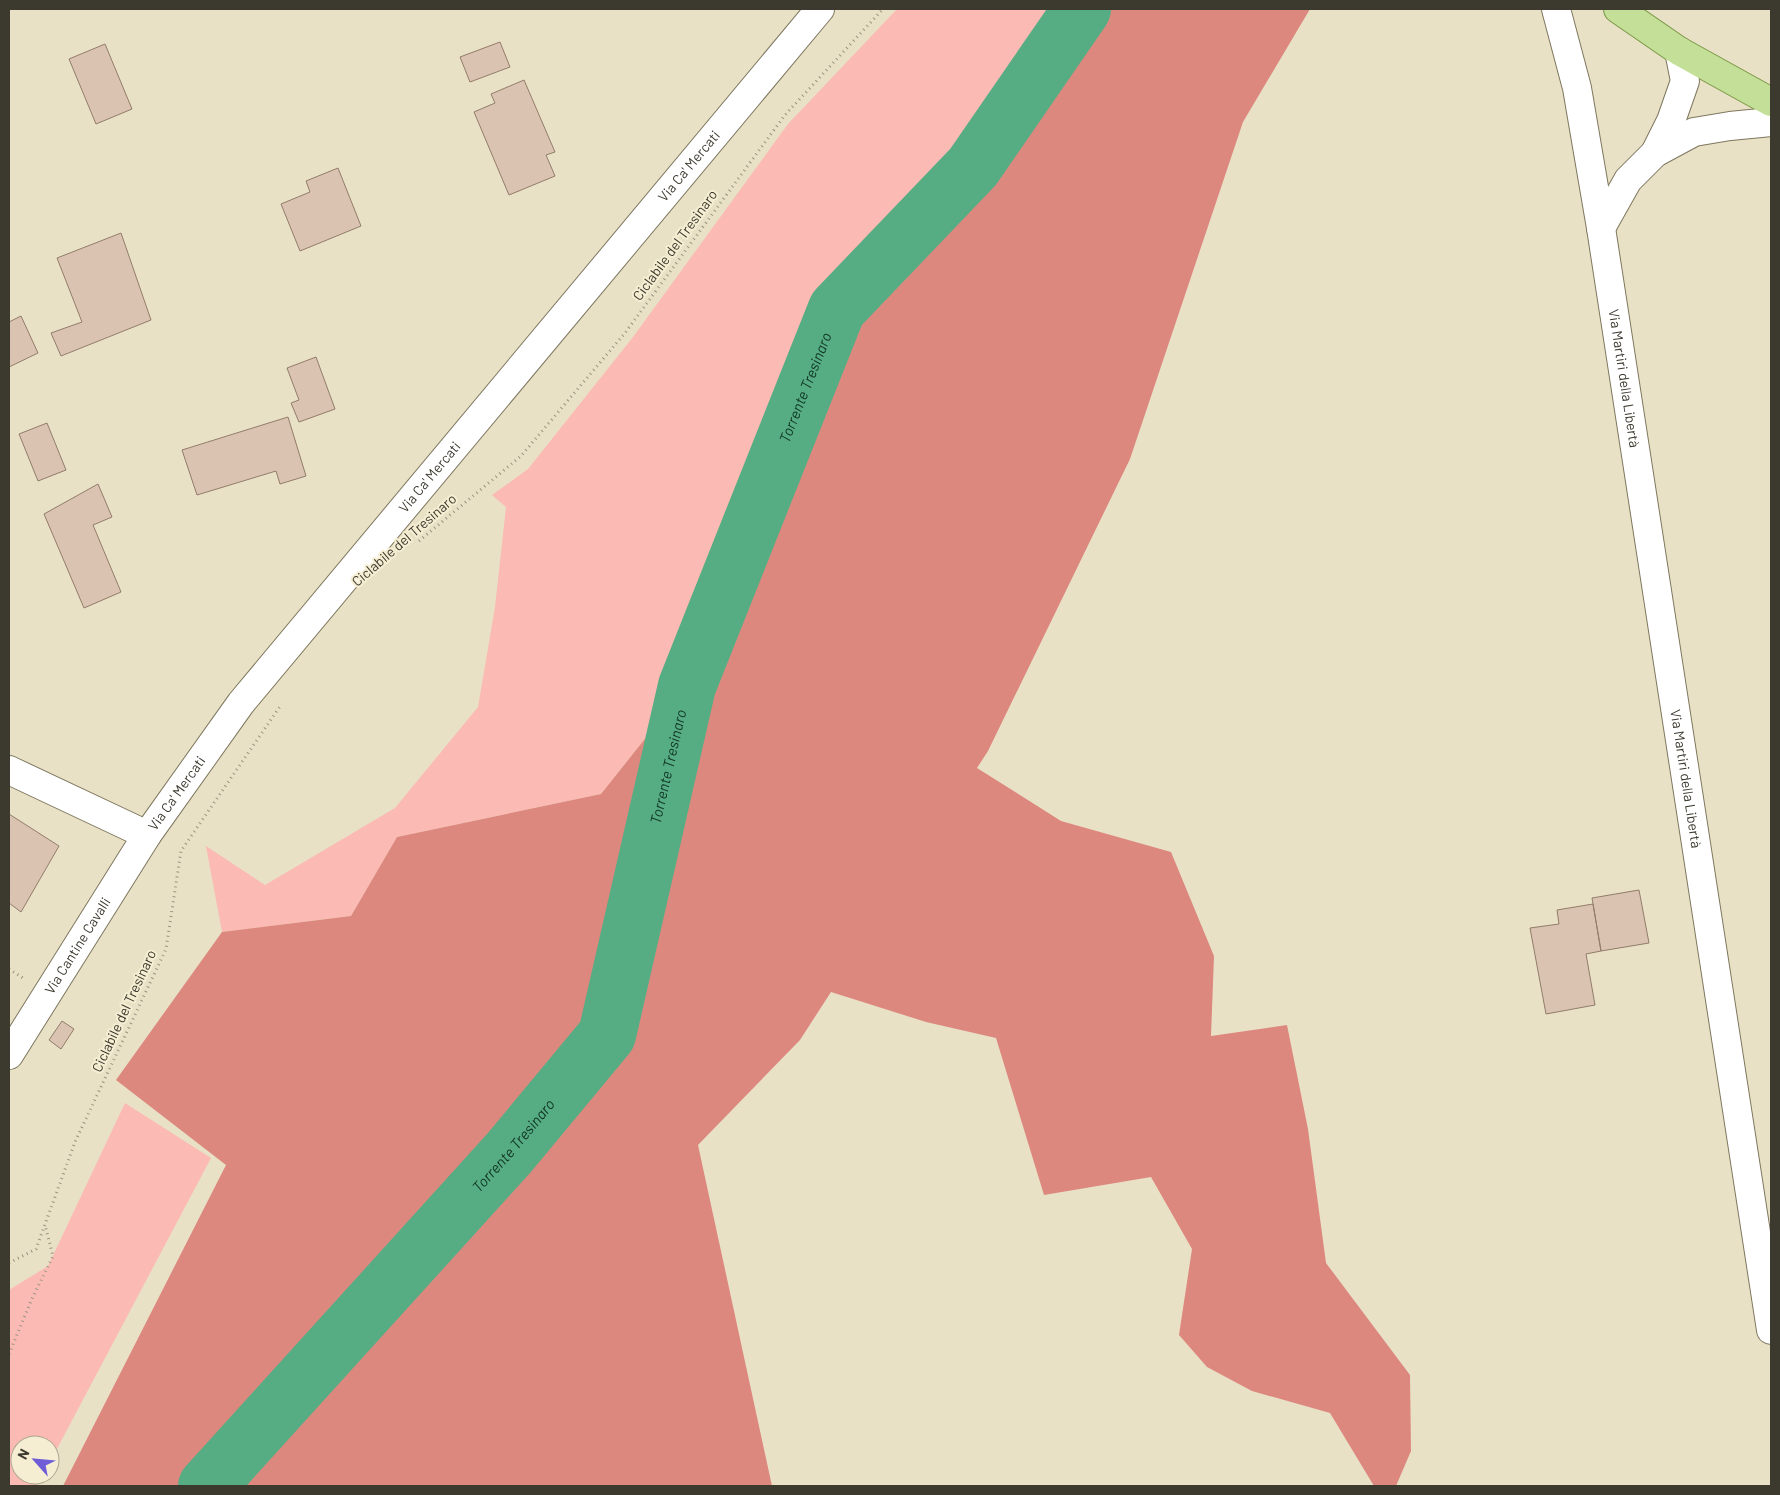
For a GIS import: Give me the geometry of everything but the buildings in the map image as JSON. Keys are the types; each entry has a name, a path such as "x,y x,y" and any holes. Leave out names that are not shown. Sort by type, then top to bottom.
{"main road":[{"path":"1618,9 1679,51 1771,102"}],"street":[{"name":"Via Ca' Mercati","path":"9,770 147,835 241,703 820,9"},
{"name":"Via Martiri della Libertà","path":"1556,9 1577,88 1602,228 1771,1330"},
{"path":"1655,153 1671,121 1686,81 1679,51"},
{"path":"1602,228 1628,180 1655,153 1694,132 1771,122"},
{"name":"Via Cantine Cavalli","path":"9,1055 18,1021 147,835"}],"path":[{"name":"Ciclabile del Tresinaro","path":"415,544 521,456 625,333 785,114 883,9"},
{"name":"Ciclabile del Tresinaro","path":"9,1264 36,1249 75,1142 166,949 181,851 285,699"},
{"path":"9,969 29,982"},
{"path":"9,1354 31,1301 53,1256 45,1225"}],"shaded area":[{"path":"897,9 1082,9 973,167 837,309 687,686 601,794 397,837 351,916 222,932 206,846 265,885 395,808 478,707 495,607 506,507 492,495 528,469 633,337 788,124"},
{"path":"1082,9 1310,9 1243,122 1130,459 988,751 977,768 1061,821 1171,852 1214,956 1211,1036 1287,1025 1308,1129 1326,1263 1410,1375 1411,1451 1396,1486 1374,1486 1330,1413 1252,1391 1207,1367 1179,1335 1192,1249 1151,1177 1044,1195 996,1038 926,1022 831,992 800,1040 698,1145 772,1486 63,1486 226,1165 116,1080 222,932 351,916 397,837 601,794 687,686 837,309 973,167"},
{"path":"125,1103 211,1158 60,1443 60,1435 10,1435 10,1485 38,1485 9,1486 9,1290 48,1266"}],"waterway":[{"name":"Torrente Tresinaro","path":"207,1486 509,1153 607,1035 687,686 837,309 973,167 1082,9"}]}
